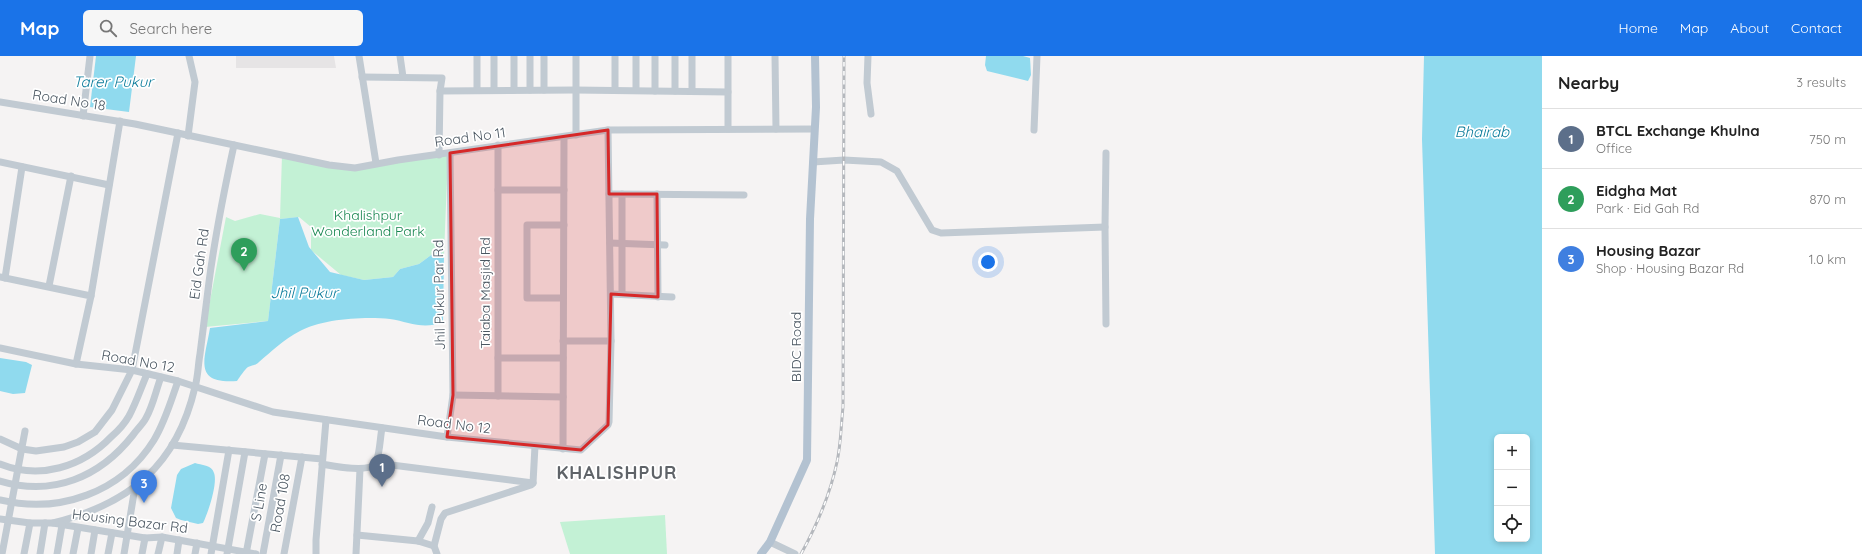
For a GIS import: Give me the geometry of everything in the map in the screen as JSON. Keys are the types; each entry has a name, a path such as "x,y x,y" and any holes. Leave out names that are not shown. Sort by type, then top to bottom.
{"main road":[{"name":"BIDC Road","path":"810,56 810,108 813,129"},
{"name":"BIDC Road","path":"762,554 770,542 807,460 810,219 813,129 816,107 815,56"}],"street":[{"path":"83,116 90,56"},
{"path":"188,136 195,82 189,56"},
{"path":"359,56 376,163"},
{"path":"400,56 403,77"},
{"path":"477,56 477,90"},
{"path":"494,56 494,90"},
{"path":"514,56 514,90"},
{"path":"530,56 530,90"},
{"path":"544,56 544,90"},
{"path":"576,56 576,135"},
{"path":"615,56 615,90"},
{"path":"636,56 636,90"},
{"path":"655,56 655,91"},
{"path":"674,91 675,56"},
{"path":"692,56 692,91"},
{"path":"728,56 728,129"},
{"path":"775,56 776,129"},
{"path":"868,56 867,83 871,114"},
{"path":"1034,130 1037,56"},
{"path":"362,77 442,78 440,91 439,155"},
{"path":"440,91 636,90 728,92"},
{"name":"Road No 18","path":"0,102 135,124"},
{"path":"76,364 91,296 120,121"},
{"name":"Road No 11","path":"135,124 329,165 355,168 376,163 608,130 813,129"},
{"name":"Road No 12","path":"0,348 76,364 132,370 178,381 273,412 447,437 581,450 608,425 609,422 611,294 608,130"},
{"path":"0,439 22,449 36,451 64,447 78,442 95,432 112,410 132,370 178,133"},
{"path":"563,449 564,137"},
{"name":"Eid Gah Rd","path":"54,523 85,514 124,496 160,464 178,437 196,387 216,231 234,145"},
{"name":"Taiaba Masjid Rd","path":"498,145 498,396"},
{"name":"Jhil Pukur Par Rd","path":"447,437 453,395 450,153"},
{"path":"1106,154 1106,324"},
{"path":"813,162 844,160 881,162 897,171 932,230 942,233 1105,227"},
{"path":"0,162 109,185"},
{"path":"22,167 2,278 49,286 91,296"},
{"path":"49,286 71,176"},
{"path":"498,190 564,190"},
{"path":"609,194 744,195"},
{"path":"622,194 622,294"},
{"path":"657,194 661,245 658,297"},
{"path":"563,298 527,298 527,225 564,225"},
{"path":"610,243 661,245"},
{"path":"611,294 672,297"},
{"path":"563,341 611,341"},
{"path":"498,358 563,358"},
{"path":"0,464 18,470 34,471 57,469 79,461 99,449 129,416 147,374"},
{"path":"0,481 15,485 34,487 58,485 81,478 102,466 121,450 147,417 161,377"},
{"path":"0,500 12,503 49,505 74,500 98,491 119,478 138,461 154,440 160,429 178,381"},
{"path":"453,395 563,397"},
{"path":"316,554 326,420"},
{"path":"172,445 302,457 360,469 372,467 376,463 382,428"},
{"path":"2,554 3,537 12,503 25,431"},
{"path":"533,483 535,446"},
{"path":"211,554 229,450"},
{"path":"228,551 245,452"},
{"path":"247,553 265,454"},
{"name":"S Line","path":"263,554 281,455"},
{"name":"Road 108","path":"284,554 302,457"},
{"path":"376,463 533,483"},
{"path":"356,554 360,469"},
{"path":"437,554 434,546 441,519 445,513 531,485 533,483"},
{"path":"124,554 135,487"},
{"path":"418,541 428,523 432,507"},
{"name":"Housing Bazar Rd","path":"0,519 30,524 54,523 145,538 162,537 212,545 228,551 256,554"},
{"path":"40,554 45,523"},
{"path":"24,554 30,524"},
{"path":"57,554 62,525"},
{"path":"73,554 78,528"},
{"path":"90,554 95,530"},
{"path":"108,554 112,533"},
{"path":"357,535 418,541 434,546"},
{"path":"158,554 162,537"},
{"path":"142,554 145,538"},
{"path":"177,554 179,540"},
{"path":"770,542 795,554"},
{"path":"195,554 197,543"}],"highlighted area":[{"path":"608,130 609,194 657,194 658,297 611,294 608,425 581,450 447,437 453,395 450,153"}],"shaded area":[{"path":"236,56 334,56 336,68 236,68"}],"green space":[{"name":"Khalishpur Wonderland Park","path":"448,153 444,255 438,250 419,264 400,269 393,277 364,280 341,275 311,250 311,227 299,217 280,219 268,321 205,327 226,217 235,221 260,214 280,218 282,155 355,168"},
{"path":"665,515 667,554 570,554 560,522"}],"water":[{"name":"Tarer Pukur","path":"96,56 136,56 129,112 90,107"},
{"path":"986,56 1023,56 1030,58 1031,75 1028,81 987,71 985,65"},
{"name":"Bhairab","path":"1424,56 1542,56 1542,554 1435,554 1422,139"},
{"name":"Jhil Pukur","path":"298,217 309,247 330,272 364,280 393,277 400,269 419,264 438,250 444,255 443,322 429,325 416,325 380,318 356,318 331,321 300,331 278,345 258,363 248,367 237,381 223,381 213,378 207,374 204,359 210,328 268,321 280,219"},
{"path":"0,358 26,362 32,365 25,393 13,394 0,391"},
{"path":"195,463 211,468 215,478 214,491 203,523 198,524 176,518 171,508 177,475 181,469"}],"railway":[{"path":"801,554 818,521 827,498 834,474 841,434 843,407 844,56"}],"place":[{"name":"Eidgha Mat","path":"244,271"},
{"name":"BTCL Exchange Khulna","path":"382,487"},
{"name":"Housing Bazar","path":"144,503"}],"district":[{"name":"KHALISHPUR","path":"617,473"}]}
